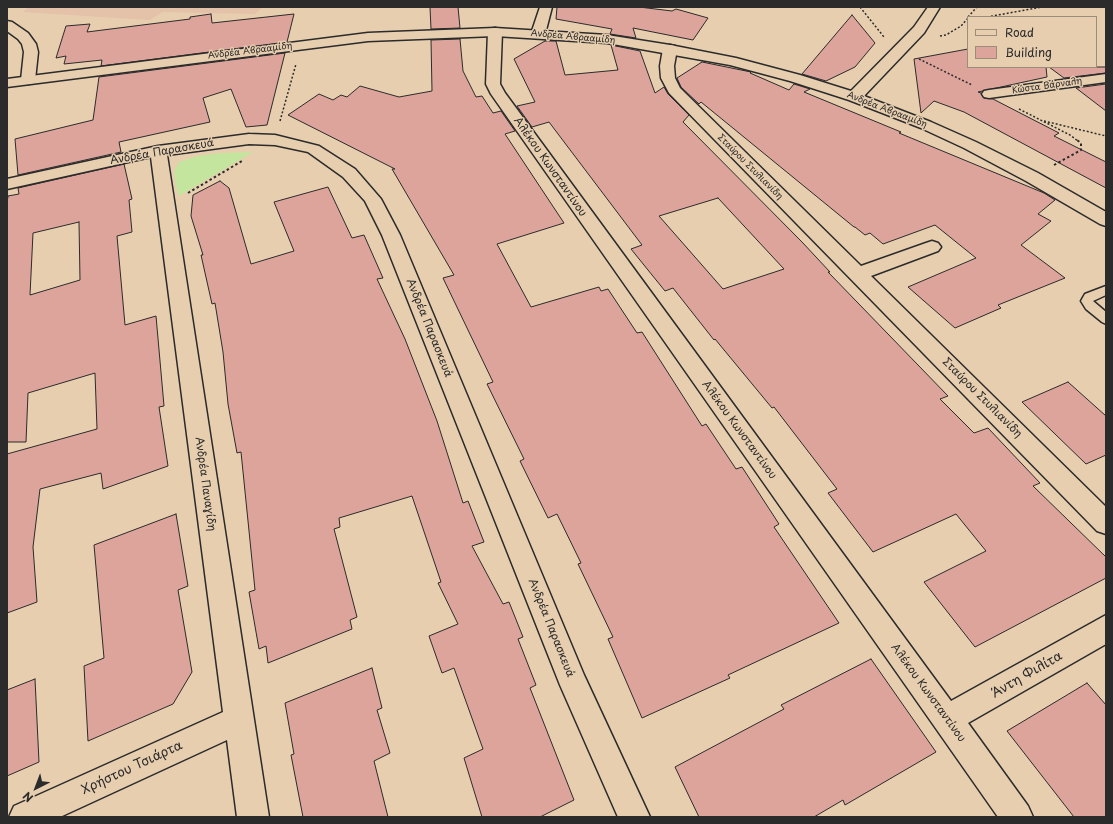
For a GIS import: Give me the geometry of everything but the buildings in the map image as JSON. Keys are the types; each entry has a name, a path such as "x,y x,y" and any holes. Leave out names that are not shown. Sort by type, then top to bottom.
{"street":[{"path":"538,34 546,7"},
{"path":"854,97 919,30 934,7"},
{"path":"7,25 23,36 29,44 31,52 28,80"},
{"name":"Ανδρέα Αβρααμίδη","path":"7,83 302,44 368,37 495,32 607,40 670,49 731,61 796,78 854,97 926,125 970,145 1032,177 1106,220"},
{"name":"Αλέκου Κωνσταντίνου","path":"495,32 493,84 498,94 1017,817"},
{"name":"Σταύρου Στυλιανίδη","path":"670,49 667,66 668,78 674,90 1106,523"},
{"name":"Κώστα Βάρναλη","path":"989,94 1106,78"},
{"name":"Ανδρέα Παρασκευά","path":"7,184 158,151 249,139 271,140 312,149 350,173 372,199 391,235 574,685 634,817"},
{"name":"Ανδρέα Παναγίδη","path":"158,151 253,817"},
{"path":"858,274 932,247"},
{"name":"Άντη Φιλίτα","path":"947,720 1106,629"},
{"name":"Χρήστου Τσιάρτα","path":"25,817 238,720"}],"lane":[{"path":"1106,290 1089,297 1087,301 1090,306 1106,319"}],"path":[{"path":"970,16 977,7"},
{"path":"992,16 1042,7"},
{"path":"166,203 180,198 263,149 271,140 302,44"},
{"path":"1037,119 1106,136"}],"shaded area":[{"path":"28,7 263,7 255,14 162,12 150,20 23,12"}],"green space":[{"path":"253,152 179,196 174,172 179,162 197,156 221,153"}]}
